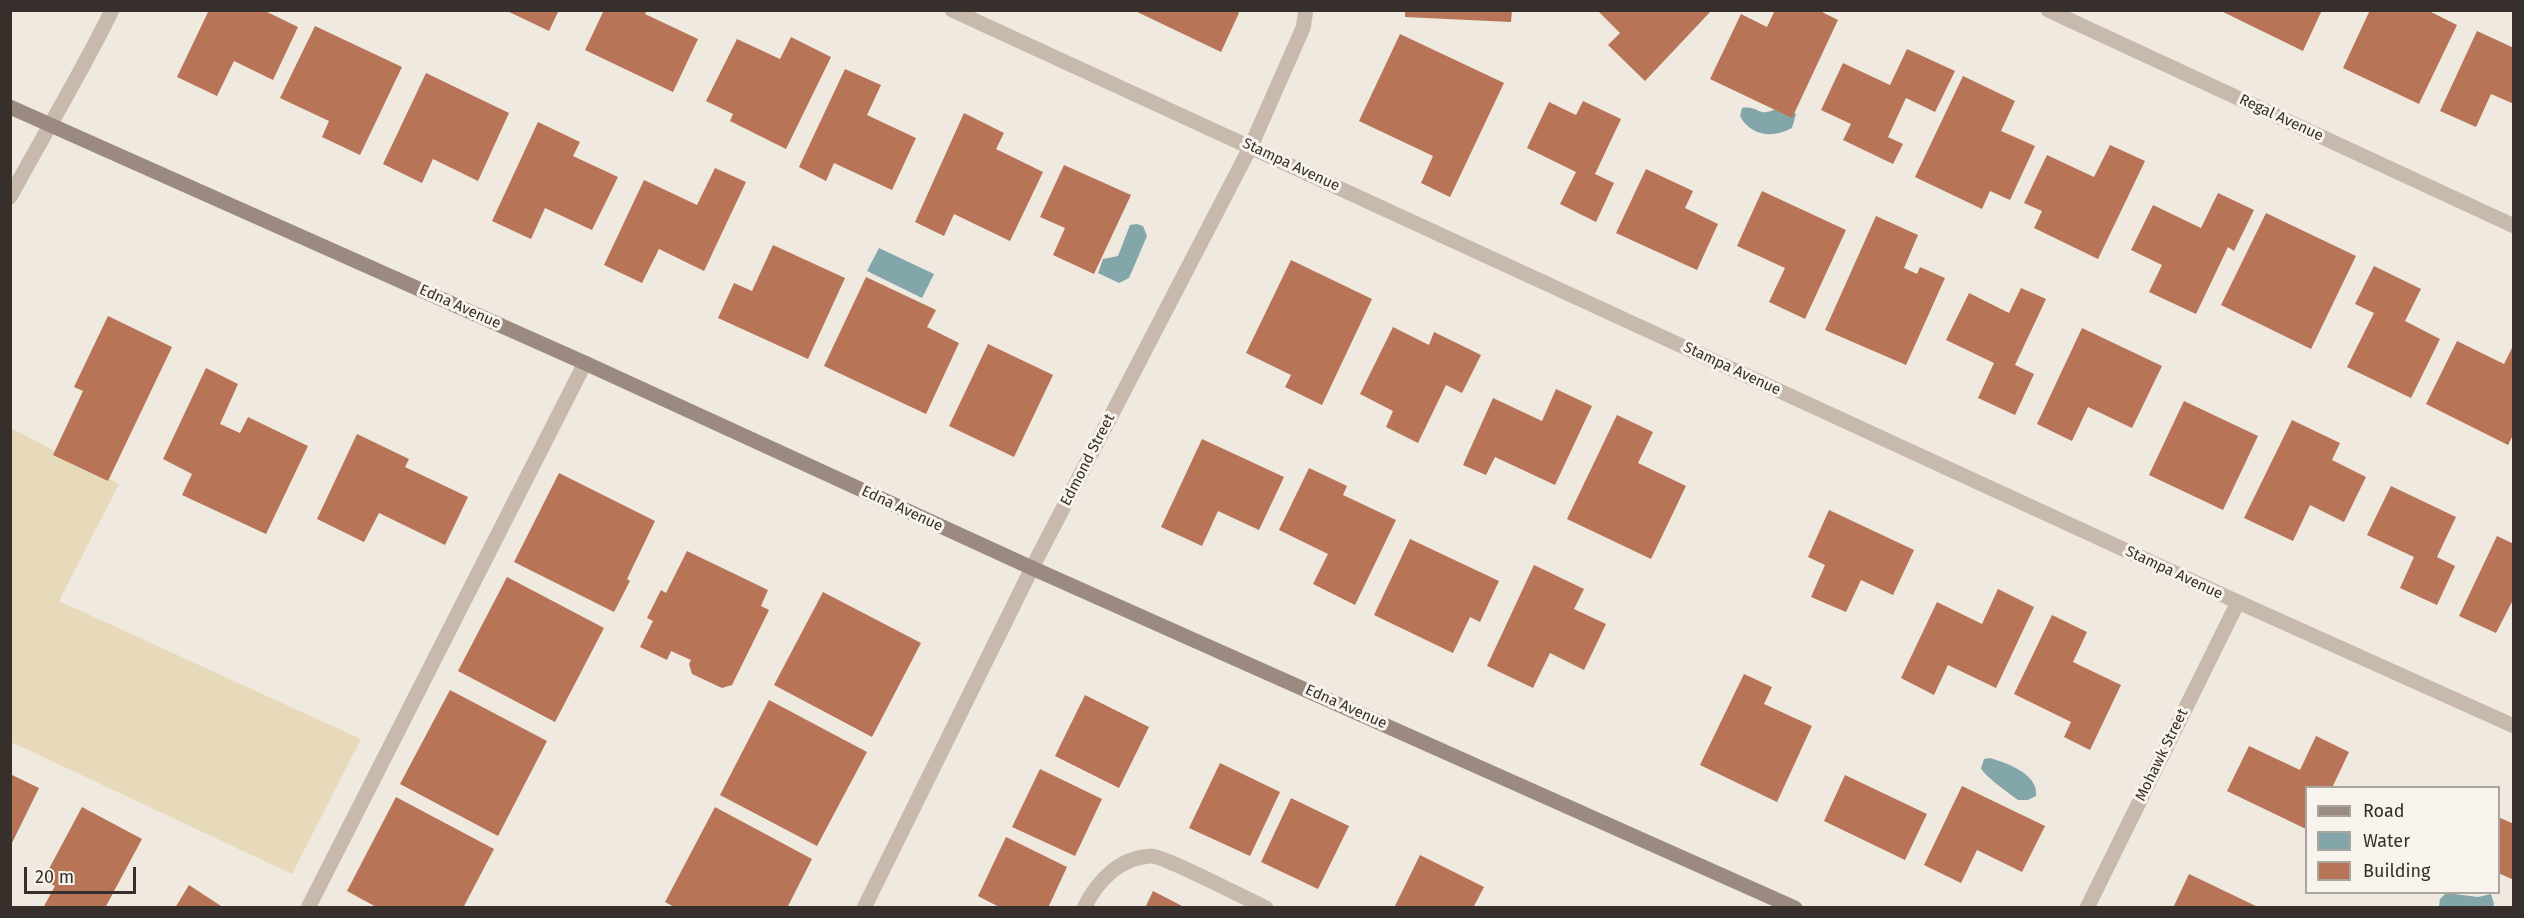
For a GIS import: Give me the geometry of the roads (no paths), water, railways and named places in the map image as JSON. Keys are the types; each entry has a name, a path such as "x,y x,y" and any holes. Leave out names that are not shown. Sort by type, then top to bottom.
{"street":[{"path":"10,197 49,124 82,70 112,10"},
{"name":"Stampa Avenue","path":"952,10 2238,602 2514,726"},
{"name":"Edmond Street","path":"864,908 1032,568 1251,146 1303,28 1306,10"},
{"name":"Regal Avenue","path":"2048,10 2514,226"},
{"name":"Edna Avenue","path":"10,107 585,363 1032,568 1795,908"},
{"path":"308,908 585,363"},
{"name":"Mohawk Street","path":"2087,908 2238,602"},
{"path":"1084,908 1107,874 1128,861 1153,855 1266,908"}],"water":[{"path":"1783,105 1796,114 1792,128 1778,133 1757,132 1750,128 1740,116 1742,108 1768,112"},
{"path":"1130,225 1143,226 1147,236 1129,278 1119,283 1098,273 1103,259 1118,256"},
{"path":"879,248 934,274 922,298 867,271"},
{"path":"1990,758 2021,771 2032,781 2036,788 2036,796 2028,800 2018,800 1992,780 1981,768 1984,759"},
{"path":"2445,894 2478,897 2491,894 2494,904 2493,907 2439,907 2440,899"}]}
